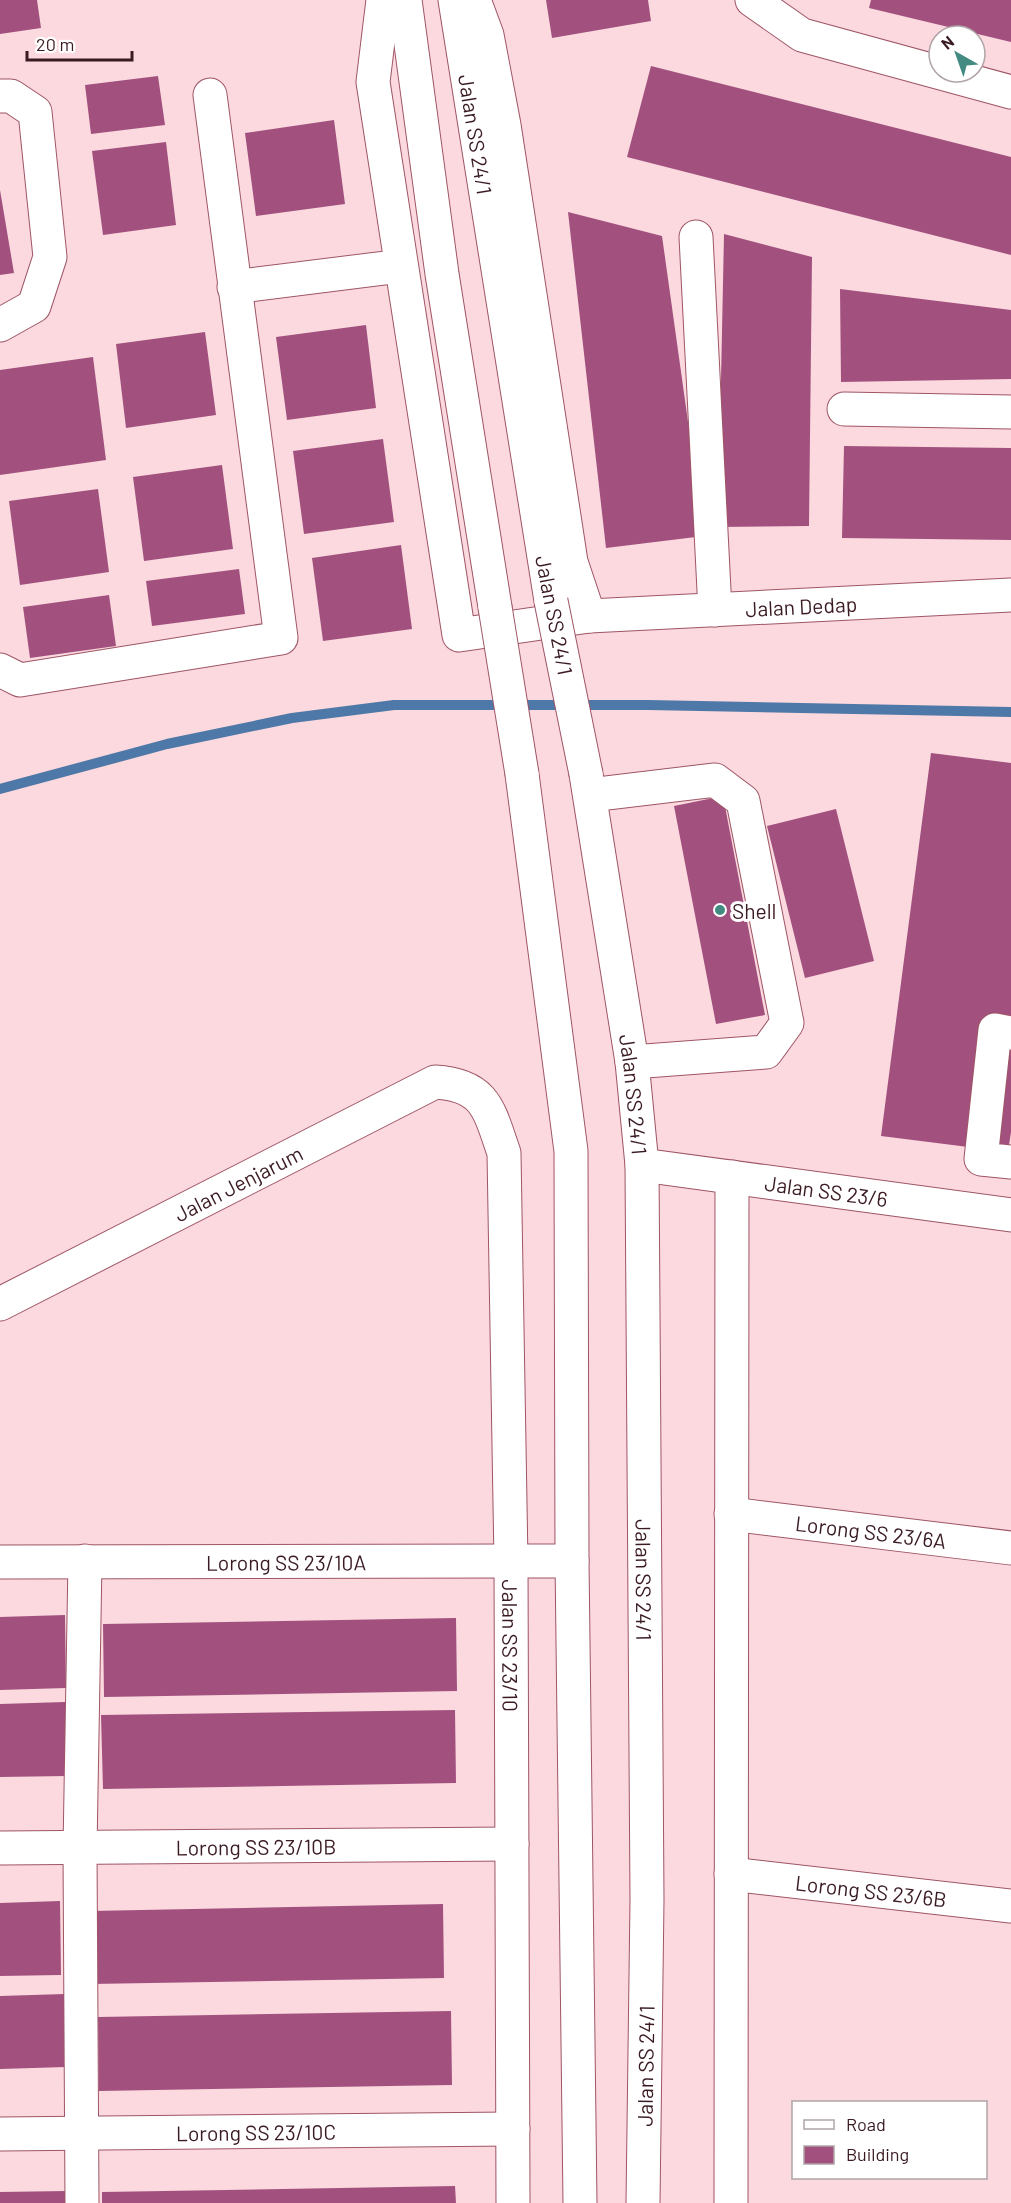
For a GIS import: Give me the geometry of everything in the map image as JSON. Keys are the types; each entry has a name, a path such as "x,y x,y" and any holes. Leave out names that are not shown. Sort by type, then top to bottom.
{"street":[{"path":"234,286 400,266 373,82 383,0"},
{"path":"405,0 442,274 522,774 571,1151 572,1561 580,2203"},
{"name":"Jalan SS 24/1","path":"455,0 551,601 588,784 632,1062 642,1165 647,1900 643,2203"},
{"path":"474,0 487,35 504,125 571,562 589,616"},
{"path":"752,0 802,35 1011,92"},
{"path":"0,670 20,680 281,639 210,95"},
{"path":"0,96 11,96 35,112 50,257 34,306 0,325"},
{"path":"696,237 715,610"},
{"name":"Jalan Dedap","path":"400,266 459,635 589,616 1011,595"},
{"path":"844,409 1011,412"},
{"path":"588,784 715,780 743,801 788,1023 766,1052 632,1062"},
{"path":"1011,1032 994,1030 981,1159 1011,1162"},
{"name":"Jalan Jenjarum","path":"0,1304 435,1082 458,1083 478,1094"},
{"name":"Jalan SS 23/10","path":"478,1094 493,1122 504,1153 511,1562 513,2203"},
{"name":"Jalan SS 23/6","path":"642,1165 1011,1215"},
{"path":"731,2203 732,1178"},
{"name":"Lorong SS 23/6A","path":"731,1514 1011,1548"},
{"path":"82,2203 80,1849 85,1561"},
{"name":"Lorong SS 23/10A","path":"0,1562 572,1561"},
{"name":"Lorong SS 23/10B","path":"0,1848 512,1844"},
{"name":"Lorong SS 23/6B","path":"731,1874 1011,1906"},
{"name":"Lorong SS 23/10C","path":"0,2134 513,2129"}],"building":[{"path":"0,0 37,0 41,28 0,34"},
{"path":"546,0 648,0 651,21 552,38"},
{"path":"871,0 1011,0 1011,42 987,36 987,24 936,24 869,8"},
{"path":"651,66 1011,157 1011,255 627,157"},
{"path":"158,76 165,125 91,134 85,85"},
{"path":"334,120 345,204 256,216 245,133"},
{"path":"166,142 176,225 103,235 92,151"},
{"path":"0,190 14,273 0,275"},
{"path":"568,212 662,236 704,536 606,548"},
{"path":"724,234 812,257 809,526 718,527"},
{"path":"840,289 1011,310 1011,379 841,382"},
{"path":"366,325 376,408 287,420 276,337"},
{"path":"205,332 216,415 126,428 116,344"},
{"path":"93,357 106,460 0,475 0,370"},
{"path":"383,439 394,522 304,534 293,451"},
{"path":"844,446 1011,448 1011,540 842,538"},
{"path":"222,465 233,549 144,561 133,477"},
{"path":"98,489 109,572 20,585 9,501"},
{"path":"401,545 412,629 323,641 312,558"},
{"path":"239,569 245,614 152,626 146,581"},
{"path":"109,595 116,646 30,658 23,607"},
{"path":"931,753 1011,763 1011,1132 1008,1152 881,1136"},
{"name":"Shell","path":"723,796 765,1015 716,1024 674,806"},
{"path":"836,809 874,961 805,978 767,826"},
{"path":"65,1615 66,1688 0,1690 0,1617"},
{"path":"456,1618 457,1691 104,1697 103,1624"},
{"path":"65,1702 67,1776 0,1777 0,1704"},
{"path":"455,1710 456,1783 103,1789 101,1715"},
{"path":"60,1901 61,1975 0,1976 0,1903"},
{"path":"443,1904 444,1978 91,1984 90,1911"},
{"path":"65,1994 66,2067 0,2069 0,1996"},
{"path":"451,2011 452,2085 99,2091 98,2017"},
{"path":"455,2186 456,2203 102,2203 102,2192"},
{"path":"66,2191 66,2203 0,2203 0,2192"}],"waterway":[{"path":"0,789 167,744 292,718 394,705 648,705 1011,712"}],"place":[{"name":"Shell","path":"720,910"}]}
